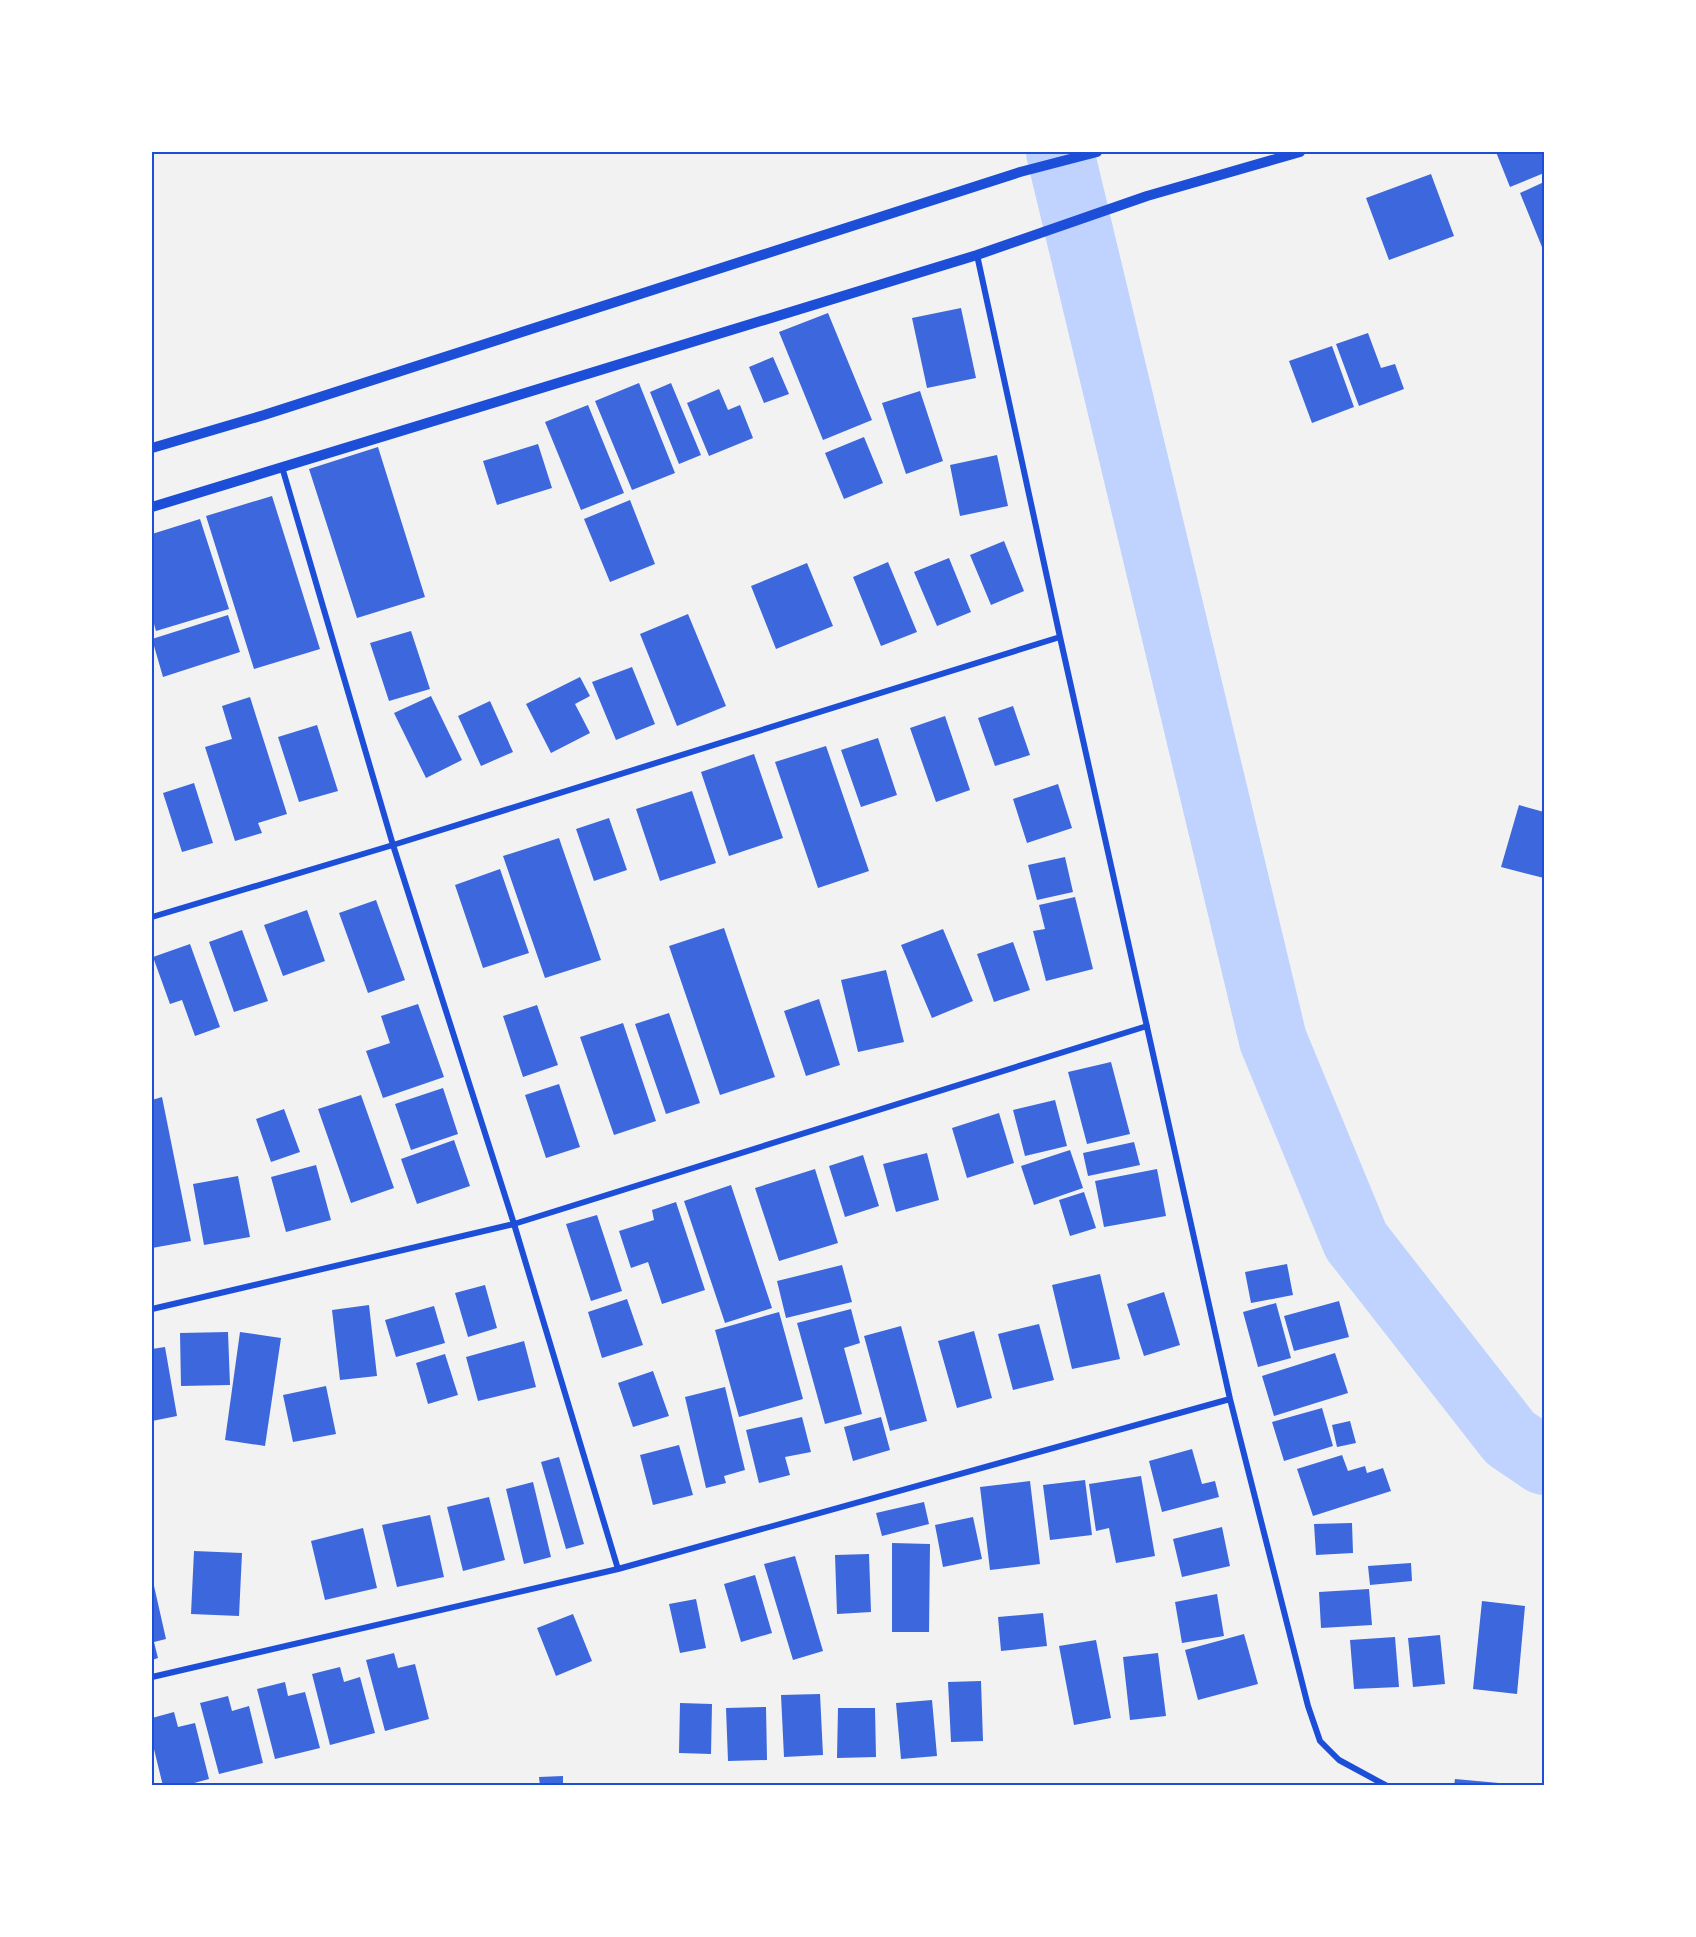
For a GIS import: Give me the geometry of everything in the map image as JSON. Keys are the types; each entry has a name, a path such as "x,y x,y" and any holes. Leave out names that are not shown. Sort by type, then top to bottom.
{"street":[{"path":"152,448 264,415 1020,172 1097,152"},
{"path":"152,507 977,255 1147,196 1300,152"},
{"path":"977,255 1230,1399 1308,1706 1320,1741 1339,1760 1387,1785"},
{"path":"282,467 393,845 514,1224 618,1569"},
{"path":"152,917 393,845 1060,637"},
{"path":"152,1309 514,1224 1147,1026"},
{"path":"152,1677 618,1569 1230,1399"}],"building":[{"path":"1496,152 1544,152 1544,173 1510,187"},
{"path":"1431,174 1454,236 1389,260 1366,198"},
{"path":"1544,182 1544,252 1520,193"},
{"path":"961,308 976,378 927,388 912,318"},
{"path":"828,313 872,420 823,440 779,332"},
{"path":"1368,333 1381,368 1395,364 1404,389 1359,406 1336,344"},
{"path":"1332,346 1354,407 1312,423 1289,361"},
{"path":"773,357 789,394 764,403 749,367"},
{"path":"639,383 675,473 632,490 595,401"},
{"path":"671,383 701,455 679,464 650,392"},
{"path":"719,389 728,410 740,405 753,438 709,456 687,403"},
{"path":"920,391 943,461 906,474 882,403"},
{"path":"588,405 624,493 581,510 545,422"},
{"path":"864,437 883,483 844,499 825,453"},
{"path":"538,444 552,488 497,505 483,461"},
{"path":"378,447 425,597 357,618 309,469"},
{"path":"997,455 1008,506 960,516 950,465"},
{"path":"272,496 320,649 254,669 206,516"},
{"path":"630,500 655,564 610,582 584,519"},
{"path":"200,519 229,609 156,631 152,617 152,534"},
{"path":"1004,541 1024,591 991,605 970,555"},
{"path":"949,558 971,612 937,626 914,572"},
{"path":"888,562 917,632 881,646 853,577"},
{"path":"807,563 833,626 776,649 751,586"},
{"path":"688,614 726,706 677,726 640,634"},
{"path":"228,615 240,652 163,677 152,639"},
{"path":"411,631 430,689 389,701 370,643"},
{"path":"632,667 655,724 616,740 592,682"},
{"path":"580,677 590,696 575,704 590,733 551,753 526,704"},
{"path":"431,696 462,760 426,778 394,713"},
{"path":"250,697 287,814 258,823 262,833 235,841 205,747 232,739 222,706"},
{"path":"490,701 513,752 481,766 458,716"},
{"path":"1013,706 1030,755 995,766 978,718"},
{"path":"945,716 970,790 936,802 910,728"},
{"path":"317,725 338,791 299,802 278,737"},
{"path":"878,738 897,795 861,807 841,750"},
{"path":"826,746 869,871 818,888 775,762"},
{"path":"754,754 783,838 729,856 701,772"},
{"path":"194,783 213,843 182,852 163,793"},
{"path":"1058,784 1072,828 1027,843 1013,799"},
{"path":"692,791 716,863 660,881 636,809"},
{"path":"1519,805 1544,812 1544,878 1501,867"},
{"path":"609,818 627,870 594,881 576,829"},
{"path":"559,838 601,960 545,978 503,856"},
{"path":"1065,857 1073,892 1037,900 1028,865"},
{"path":"500,869 529,953 483,968 455,885"},
{"path":"1075,897 1093,969 1046,981 1033,931 1045,929 1039,905"},
{"path":"376,900 405,980 368,993 339,913"},
{"path":"307,910 325,961 283,976 264,925"},
{"path":"724,928 775,1077 720,1095 669,946"},
{"path":"943,929 973,1001 932,1018 901,945"},
{"path":"242,930 268,1001 234,1012 209,942"},
{"path":"1013,942 1030,990 994,1002 977,954"},
{"path":"190,944 220,1027 195,1036 182,1000 170,1004 153,957"},
{"path":"886,970 904,1042 858,1052 841,980"},
{"path":"819,999 840,1065 806,1076 784,1011"},
{"path":"418,1004 444,1077 383,1098 366,1051 390,1043 381,1016"},
{"path":"537,1005 558,1065 523,1077 503,1016"},
{"path":"669,1013 700,1103 666,1114 635,1024"},
{"path":"623,1023 656,1121 614,1135 580,1037"},
{"path":"1111,1062 1130,1134 1087,1144 1068,1072"},
{"path":"559,1084 580,1147 546,1158 525,1095"},
{"path":"443,1088 458,1134 411,1150 395,1104"},
{"path":"361,1095 394,1188 351,1203 318,1109"},
{"path":"162,1097 191,1241 152,1248 152,1100"},
{"path":"1055,1100 1067,1146 1025,1156 1013,1110"},
{"path":"284,1109 300,1152 271,1162 256,1119"},
{"path":"999,1113 1014,1163 967,1178 952,1128"},
{"path":"454,1140 470,1186 417,1204 401,1159"},
{"path":"1134,1142 1140,1165 1088,1176 1083,1153"},
{"path":"1070,1150 1083,1188 1034,1205 1021,1166"},
{"path":"927,1153 939,1200 896,1212 883,1164"},
{"path":"863,1155 879,1206 845,1217 829,1166"},
{"path":"316,1165 331,1220 286,1232 271,1177"},
{"path":"815,1169 838,1243 779,1261 755,1188"},
{"path":"1157,1169 1166,1216 1104,1227 1095,1181"},
{"path":"238,1176 250,1237 204,1245 193,1184"},
{"path":"731,1185 772,1308 725,1323 684,1201"},
{"path":"1084,1192 1096,1228 1070,1236 1059,1200"},
{"path":"676,1202 705,1290 662,1304 648,1262 631,1268 619,1231 654,1220 652,1210"},
{"path":"597,1215 622,1291 591,1301 566,1224"},
{"path":"1287,1264 1293,1295 1251,1303 1245,1272"},
{"path":"842,1265 852,1302 786,1318 777,1281"},
{"path":"1100,1274 1120,1359 1072,1369 1052,1285"},
{"path":"485,1285 497,1328 468,1337 455,1293"},
{"path":"1164,1292 1180,1345 1144,1356 1127,1304"},
{"path":"627,1299 643,1345 602,1358 588,1312"},
{"path":"1339,1301 1349,1337 1294,1351 1284,1316"},
{"path":"1276,1303 1291,1358 1258,1367 1243,1312"},
{"path":"369,1305 377,1376 340,1380 332,1310"},
{"path":"434,1306 445,1343 396,1357 385,1320"},
{"path":"851,1309 860,1343 844,1348 862,1414 825,1424 797,1323"},
{"path":"779,1312 803,1399 739,1417 715,1330"},
{"path":"1039,1324 1054,1380 1013,1390 998,1334"},
{"path":"901,1326 927,1421 890,1431 864,1336"},
{"path":"974,1331 992,1398 957,1408 938,1341"},
{"path":"228,1332 230,1385 181,1386 180,1333"},
{"path":"240,1332 281,1338 265,1446 225,1440"},
{"path":"524,1341 536,1387 478,1401 466,1357"},
{"path":"165,1347 177,1416 152,1421 152,1349"},
{"path":"1335,1353 1348,1393 1274,1416 1262,1376"},
{"path":"445,1354 458,1395 428,1404 416,1363"},
{"path":"653,1371 669,1416 633,1427 618,1383"},
{"path":"326,1386 336,1434 293,1442 283,1395"},
{"path":"725,1387 745,1470 724,1476 726,1483 706,1488 685,1397"},
{"path":"1322,1408 1333,1446 1284,1461 1272,1422"},
{"path":"802,1417 811,1452 785,1457 790,1475 759,1483 746,1430"},
{"path":"881,1417 890,1450 853,1461 844,1427"},
{"path":"1350,1421 1356,1443 1337,1447 1332,1425"},
{"path":"679,1445 693,1495 653,1505 640,1455"},
{"path":"1192,1449 1202,1484 1215,1481 1219,1497 1162,1512 1149,1461"},
{"path":"1342,1455 1348,1471 1365,1466 1367,1473 1383,1468 1391,1491 1313,1516 1297,1469"},
{"path":"559,1457 584,1544 566,1549 541,1462"},
{"path":"1141,1476 1155,1556 1116,1563 1109,1528 1096,1531 1089,1484"},
{"path":"1085,1480 1092,1535 1050,1540 1043,1485"},
{"path":"1030,1481 1040,1564 990,1570 980,1487"},
{"path":"533,1482 551,1557 524,1564 506,1489"},
{"path":"489,1497 505,1560 463,1571 447,1507"},
{"path":"924,1502 929,1524 882,1536 876,1513"},
{"path":"430,1515 444,1577 397,1587 382,1525"},
{"path":"973,1517 982,1559 943,1567 935,1525"},
{"path":"1352,1523 1353,1553 1316,1555 1314,1524"},
{"path":"1222,1527 1230,1566 1182,1577 1173,1539"},
{"path":"363,1528 377,1588 325,1600 311,1541"},
{"path":"892,1543 930,1544 929,1632 892,1632"},
{"path":"194,1551 242,1553 239,1616 191,1614"},
{"path":"869,1554 871,1612 837,1614 835,1555"},
{"path":"795,1556 823,1651 793,1660 764,1564"},
{"path":"1411,1563 1412,1581 1370,1585 1368,1566"},
{"path":"755,1575 772,1633 741,1642 724,1584"},
{"path":"152,1577 166,1639 154,1642 158,1658 152,1660"},
{"path":"1369,1589 1372,1625 1321,1628 1319,1592"},
{"path":"1217,1594 1224,1636 1182,1643 1175,1602"},
{"path":"696,1599 706,1648 680,1653 669,1604"},
{"path":"1482,1601 1525,1606 1517,1694 1473,1689"},
{"path":"1043,1613 1047,1646 1001,1651 998,1617"},
{"path":"573,1614 592,1661 556,1676 537,1628"},
{"path":"1244,1634 1258,1684 1198,1700 1185,1650"},
{"path":"1440,1635 1445,1684 1413,1687 1408,1638"},
{"path":"1395,1637 1399,1687 1354,1689 1350,1640"},
{"path":"1096,1640 1111,1718 1074,1725 1059,1646"},
{"path":"394,1653 398,1668 415,1664 429,1719 385,1731 366,1660"},
{"path":"1158,1653 1166,1716 1130,1720 1123,1657"},
{"path":"340,1667 344,1682 360,1677 375,1733 330,1745 312,1674"},
{"path":"981,1681 983,1741 951,1742 948,1682"},
{"path":"285,1682 288,1696 305,1692 320,1748 275,1759 257,1689"},
{"path":"820,1694 823,1755 784,1757 781,1695"},
{"path":"228,1696 232,1711 249,1706 263,1763 219,1774 200,1703"},
{"path":"932,1700 937,1756 901,1759 896,1703"},
{"path":"680,1703 712,1704 711,1754 679,1753"},
{"path":"766,1707 767,1760 728,1761 726,1708"},
{"path":"838,1708 875,1708 876,1757 837,1758"},
{"path":"174,1712 178,1727 195,1723 209,1779 183,1786 163,1786 152,1741 152,1718"},
{"path":"563,1776 563,1786 540,1786 539,1777"},
{"path":"1455,1779 1499,1783 1498,1786 1454,1786"}],"waterway":[{"path":"1060,152 1273,1040 1356,1241 1510,1438 1544,1461"}]}
